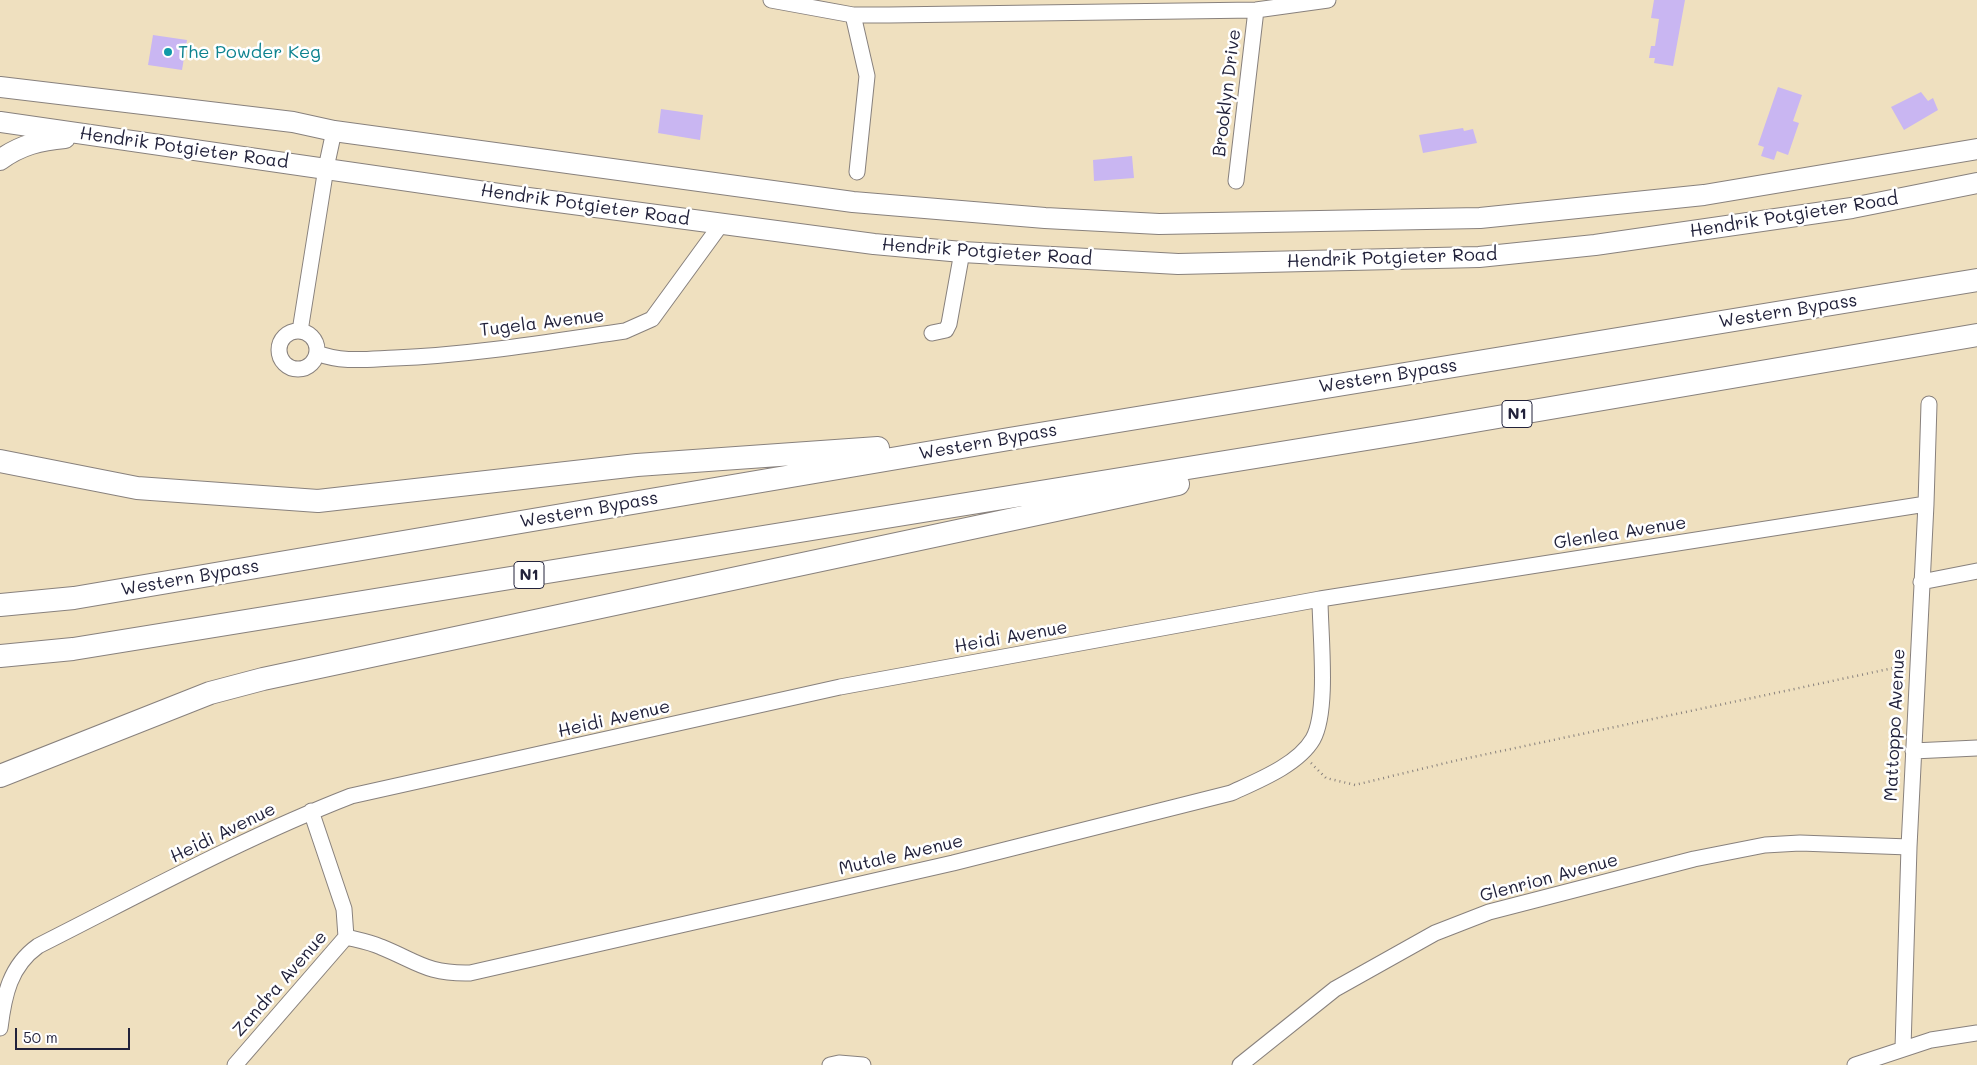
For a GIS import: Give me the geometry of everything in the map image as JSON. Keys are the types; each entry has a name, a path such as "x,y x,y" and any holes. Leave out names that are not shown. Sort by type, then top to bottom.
{"highway":[{"name":"Western Bypass","path":"0,605 94,595 1009,439 1977,280"},
{"name":"N1","path":"0,656 74,649 1416,431 1977,335"},
{"path":"0,776 210,693 263,679 1110,499 1416,431"},
{"path":"0,461 137,488 318,501 637,465 1009,439"}],"main road":[{"name":"Hendrik Potgieter Road","path":"0,87 293,122 334,130 853,202 1046,218 1159,224 1480,218 1704,195 1977,149"},
{"name":"Hendrik Potgieter Road","path":"0,122 874,244 962,252 1178,264 1479,257 1595,245 1842,210 1977,183"},
{"path":"0,160 20,148 41,140 127,139"}],"street":[{"path":"772,0 853,15 1256,10 1328,0"},
{"name":"Brooklyn Drive","path":"1236,181 1256,10"},
{"path":"853,15 867,76 857,172"},
{"path":"300,331 326,168 334,130"},
{"name":"Tugela Avenue","path":"316,353 328,357 353,360 428,356 625,331 652,319 722,224"},
{"path":"932,333 946,330 949,324 962,252"},
{"path":"300,331 313,338 316,353 314,360 302,369 295,369 282,362 279,355 281,341 286,335 300,331"},
{"name":"Mattoppo Avenue","path":"1903,1048 1913,751 1926,504 1928,404"},
{"name":"Glenlea Avenue","path":"1320,599 1926,504"},
{"path":"1921,582 1977,571"},
{"name":"Mutale Avenue","path":"346,937 379,946 422,967 448,973 470,973 953,863 1231,792 1262,779 1294,760 1313,740 1320,721 1322,695 1320,599"},
{"name":"Heidi Avenue","path":"0,1028 7,991 18,963 38,946 194,867 311,811 351,796 840,687 1320,599"},
{"path":"1913,751 1977,748"},
{"name":"Zandra Avenue","path":"236,1065 346,937 344,909 311,811"},
{"name":"Glenrion Avenue","path":"1240,1065 1335,989 1435,933 1489,912 1694,859 1765,845 1800,843 1909,847"},
{"path":"1855,1065 1930,1040 1977,1033"},
{"path":"830,1065 839,1063 863,1065"}],"path":[{"path":"1301,752 1326,778 1355,785 1454,761 1917,663"}],"building":[{"path":"1654,0 1685,0 1673,66 1654,63 1655,58 1649,58 1651,46 1655,46 1659,19 1651,18"},
{"name":"The Powder Keg","path":"153,35 187,40 182,70 148,65"},
{"path":"1778,87 1802,95 1793,121 1799,123 1788,155 1777,151 1774,160 1761,156 1764,147 1758,145"},
{"path":"1921,92 1928,101 1933,98 1938,110 1904,130 1891,107"},
{"path":"661,109 703,115 700,140 658,133"},
{"path":"1463,128 1464,131 1473,129 1477,143 1423,153 1419,135"},
{"path":"1132,156 1134,178 1094,181 1093,160"}],"place":[{"name":"The Powder Keg","path":"168,52"}]}
